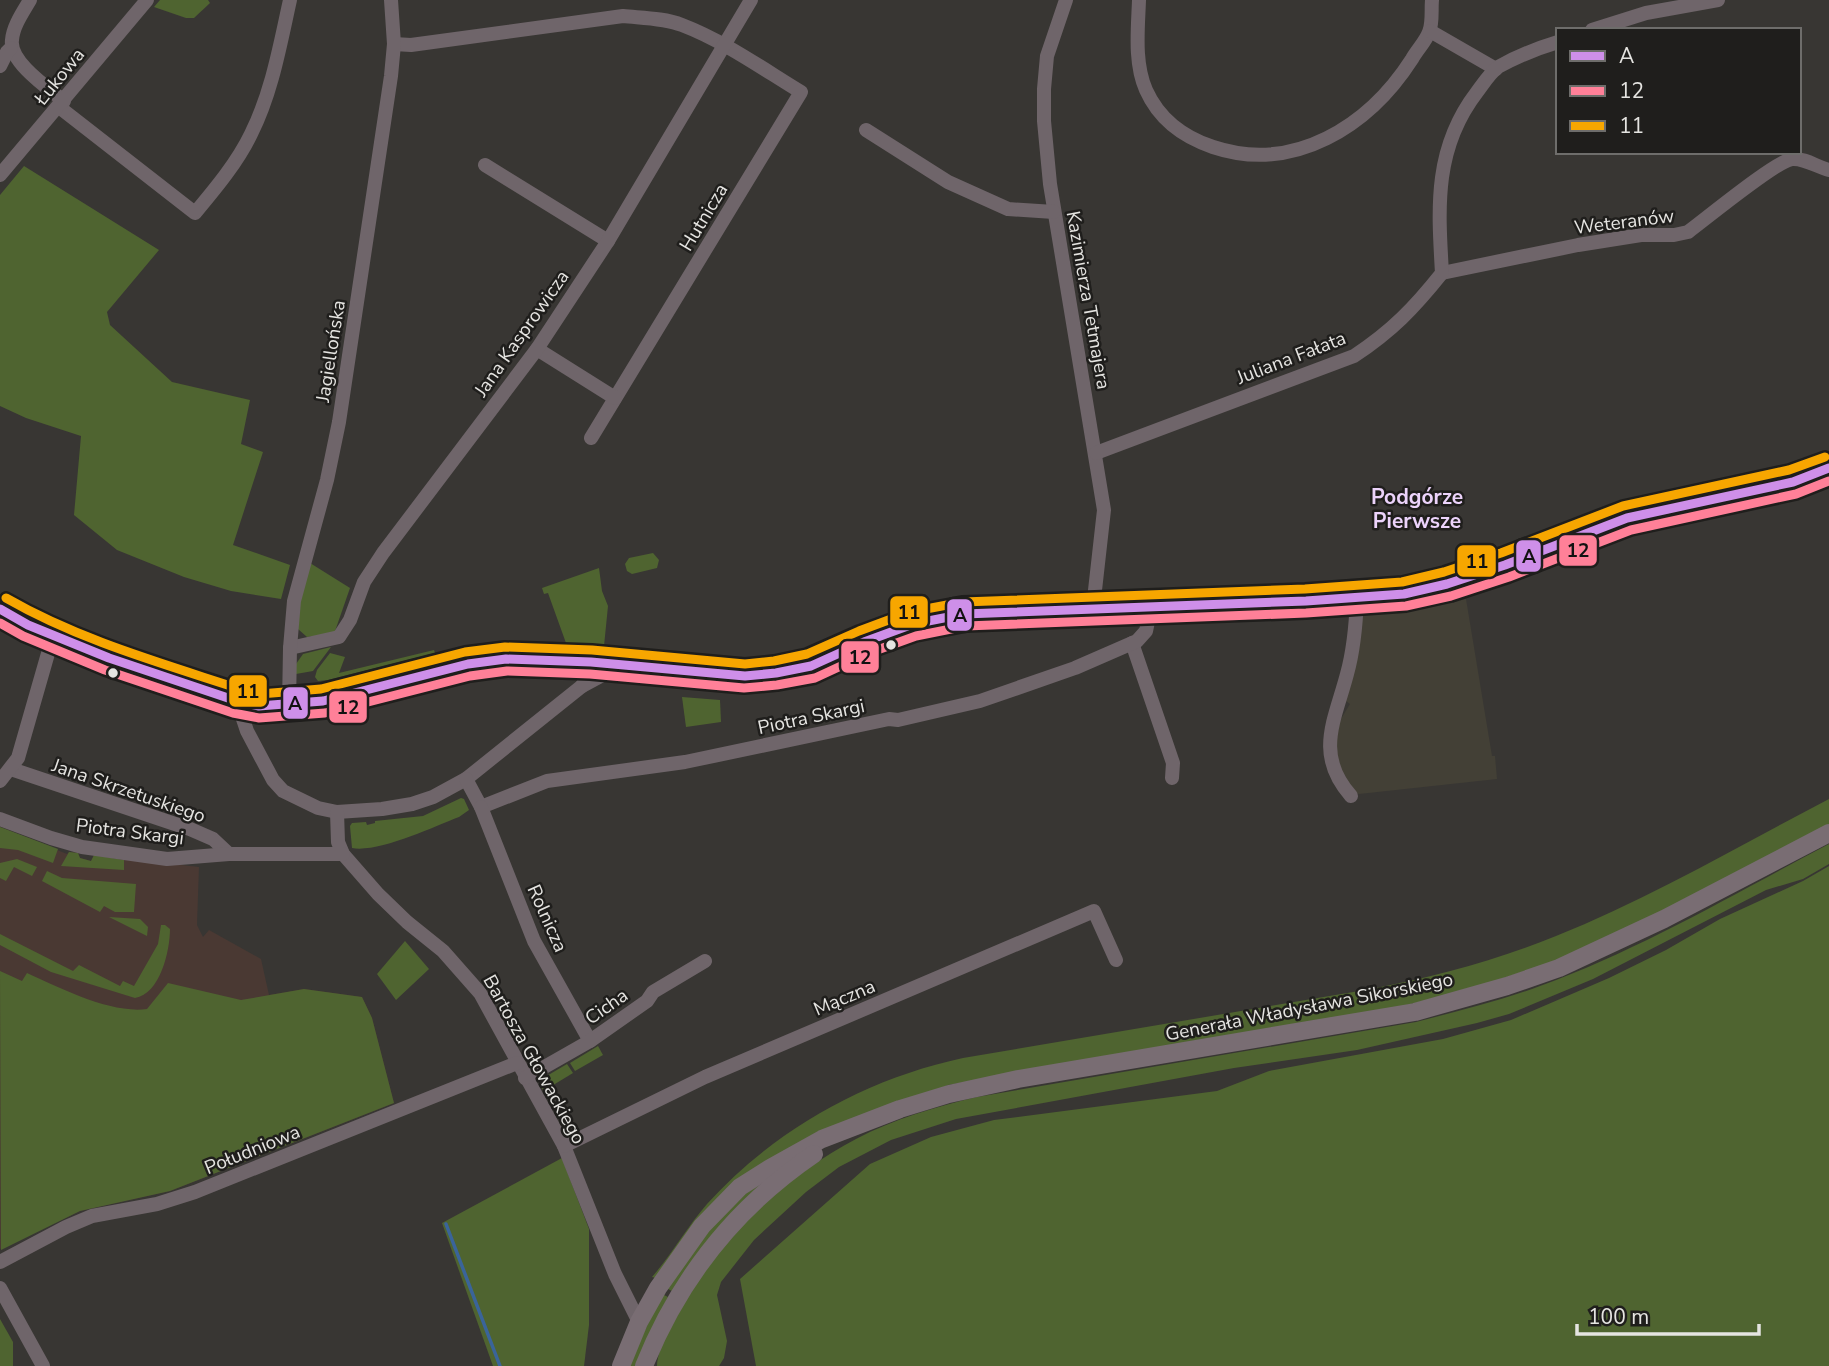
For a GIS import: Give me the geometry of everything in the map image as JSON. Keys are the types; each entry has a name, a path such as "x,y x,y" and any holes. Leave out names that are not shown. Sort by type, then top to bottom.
{"main road":[{"name":"Generała Władysława Sikorskiego","path":"621,1366 639,1322 658,1288 702,1226 740,1187 822,1139 855,1129 900,1109 972,1089 1415,1012 1507,986 1559,968 1664,919 1829,833"},
{"name":"Generała Władysława Sikorskiego","path":"644,1366 676,1298 713,1245 736,1219 764,1192 810,1157 855,1129"}],"street":[{"path":"30,0 12,37 11,48 20,63 61,104 195,213 234,162 251,134 271,79 290,0"},
{"name":"Łukowa","path":"0,175 147,0"},
{"name":"Jagiellońska","path":"289,705 294,601 325,490 339,422 391,76 394,44 391,0"},
{"name":"Jana Kasprowicza","path":"290,648 339,638 350,620 364,582 383,553 537,349 608,241 751,0"},
{"name":"Kazimierza Tetmajera","path":"1066,0 1047,56 1044,121 1054,212 1104,510 1093,608"},
{"path":"1139,0 1139,65 1145,87 1154,105 1173,126 1199,142 1243,154 1272,155 1293,151 1335,135 1356,121 1389,90 1430,31 1432,0"},
{"path":"1598,28 1646,13 1718,0"},
{"path":"394,44 411,45 623,16 680,24 724,46"},
{"path":"1430,31 1496,69"},
{"path":"1442,273 1440,195 1446,152 1453,130 1466,106 1496,69 1556,43"},
{"name":"Hutnicza","path":"591,438 801,92 724,46"},
{"path":"0,66 11,48"},
{"path":"866,130 948,182 1008,209 1054,212"},
{"name":"Weteranów","path":"1442,273 1641,234 1674,235 1688,232 1789,159 1801,159 1829,170"},
{"path":"485,165 608,241"},
{"name":"Juliana Fałata","path":"1096,453 1354,356 1384,336 1413,310 1442,273"},
{"path":"537,349 615,398"},
{"path":"1,611 53,636 109,658 259,706 323,701 468,664 520,658 745,676 811,666 913,624 964,614 1404,594 1447,584 1505,565 1627,518 1793,482 1829,468"},
{"path":"1352,796 1342,785 1332,765 1329,744 1331,728 1348,673 1357,598"},
{"path":"1151,607 1146,631 1132,643 1174,763 1172,778"},
{"path":"0,781 18,758 53,636"},
{"name":"Piotra Skargi","path":"481,807 547,781 685,762 980,701 1075,667 1132,643"},
{"path":"582,686 590,671 591,662"},
{"path":"237,701 252,744 273,780 283,791 318,808 337,812 382,809 433,797 466,779 582,686 621,664"},
{"name":"Jana Skrzetuskiego","path":"11,769 190,829 213,839 229,854"},
{"path":"466,779 481,807"},
{"name":"Rolnicza","path":"481,807 534,941 590,1041"},
{"path":"337,812 338,842 343,854"},
{"name":"Piotra Skargi","path":"0,819 51,838 95,849 167,859 229,854 343,854"},
{"name":"Bartosza Głowackiego","path":"343,854 378,894 443,951 480,993 564,1146 615,1275 639,1322"},
{"name":"Mączna","path":"564,1146 705,1077 1094,911 1116,960"},
{"name":"Cicha","path":"526,1078 590,1041 647,1001 653,992 705,961"},
{"name":"Południowa","path":"0,1262 92,1216 157,1204 195,1192 517,1063"},
{"path":"0,1288 43,1366"}],"shaded area":[{"path":"1466,599 1497,779 1359,794 1354,792 1344,781 1332,734 1350,704 1342,698 1362,615 1368,611"},
{"path":"0,827 67,854 78,853 80,858 91,861 94,855 199,867 197,925 203,937 209,930 261,959 269,995 304,989 362,997 372,1018 394,1103 170,1191 80,1211 0,1249"}],"green space":[{"path":"160,0 208,0 210,3 194,18 186,18 154,7"},
{"path":"24,166 159,250 107,312 110,325 172,382 250,400 241,444 263,452 233,545 290,565 281,599 231,591 184,577 117,550 74,515 81,436 26,418 0,406 0,195"},
{"path":"653,553 659,560 657,568 632,574 627,571 625,564 629,558"},
{"path":"310,563 350,588 334,634 307,637 298,629 300,600"},
{"path":"599,568 602,591 608,606 604,646 566,643 548,593 544,594 542,588"},
{"path":"531,645 531,650 451,659 327,690 331,685 430,659"},
{"path":"331,647 313,671 296,674 296,664 303,654"},
{"path":"434,650 435,653 328,680 318,681 315,677 330,653 345,657 339,673"},
{"path":"682,697 720,700 721,722 686,727"},
{"path":"461,798 469,810 459,817 390,843 363,849 352,848 352,823 366,822 367,825 375,821 423,816"},
{"path":"1829,799 1829,825 1673,907 1568,957 1455,994 1389,1009 948,1085 730,1186 695,1222 656,1278 652,1277 707,1204 761,1153 823,1111 891,1079 963,1058 1371,989 1488,960 1534,945 1626,905"},
{"path":"0,827 58,849 53,863 18,850 0,848"},
{"path":"1829,844 1829,864 1803,879 1766,890 1593,979 1509,1014 1357,1050 1234,1068 956,1119 891,1140 839,1167 806,1192 754,1240 721,1282 717,1295 727,1341 724,1358 719,1366 657,1366 670,1328 697,1281 735,1233 804,1171 856,1139 885,1125 977,1097 1416,1022 1494,1001 1540,986 1614,955 1687,920"},
{"path":"69,852 78,853 80,858 91,861 94,855 124,860 124,870 61,866"},
{"path":"17,859 37,867 32,876 14,867 6,881 0,878 0,863"},
{"path":"1829,866 1829,1366 756,1366 740,1279 870,1164 931,1137 994,1120 1217,1091 1269,1071 1443,1039 1511,1020 1609,978 1720,919 1803,881"},
{"path":"47,871 62,878 136,884 134,912 115,912 104,906 100,912 42,881"},
{"path":"109,917 140,919 148,927 147,936"},
{"path":"161,925 170,929 166,959 151,989 135,998 51,972 0,945 0,934 73,971 79,965 120,986 123,981 134,986 158,944"},
{"path":"405,941 429,969 396,1000 377,974"},
{"path":"0,971 22,981 27,973 102,1004 133,1010 147,1009 168,983 241,1000 304,989 362,997 372,1018 394,1103 170,1191 80,1211 1,1250"},
{"path":"598,1046 603,1055 575,1071 570,1063"},
{"path":"567,1064 573,1073 545,1090 542,1089 540,1080"},
{"path":"562,1158 589,1229 589,1325 584,1366 493,1366 442,1223"},
{"path":"761,1184 707,1241 672,1291 666,1288 686,1258 736,1199"},
{"path":"662,1294 668,1297 635,1366 628,1366"},
{"path":"0,1319 13,1342 13,1366 0,1366"}],"waterway":[{"path":"446,1224 500,1366"}],"transit line":[{"name":"11","path":"6,598 62,626 121,650 260,694 321,689 465,652 505,647 592,650 745,664 807,654 910,612 963,602 1305,589 1402,582 1444,572 1501,553 1623,506 1789,470 1825,457"},
{"name":"A","path":"0,609 28,625 109,658 259,706 323,701 468,664 506,659 591,662 745,676 811,666 913,624 964,614 1306,601 1404,594 1447,584 1505,565 1627,518 1793,482 1829,468"},
{"name":"12","path":"0,623 23,636 105,670 233,713 259,718 325,713 470,676 507,671 590,674 744,688 815,678 869,653 916,636 966,626 1306,613 1406,606 1451,596 1509,577 1631,530 1796,494 1829,481"}],"district":[{"name":"Podgórze Pierwsze","path":"1417,509"}]}
